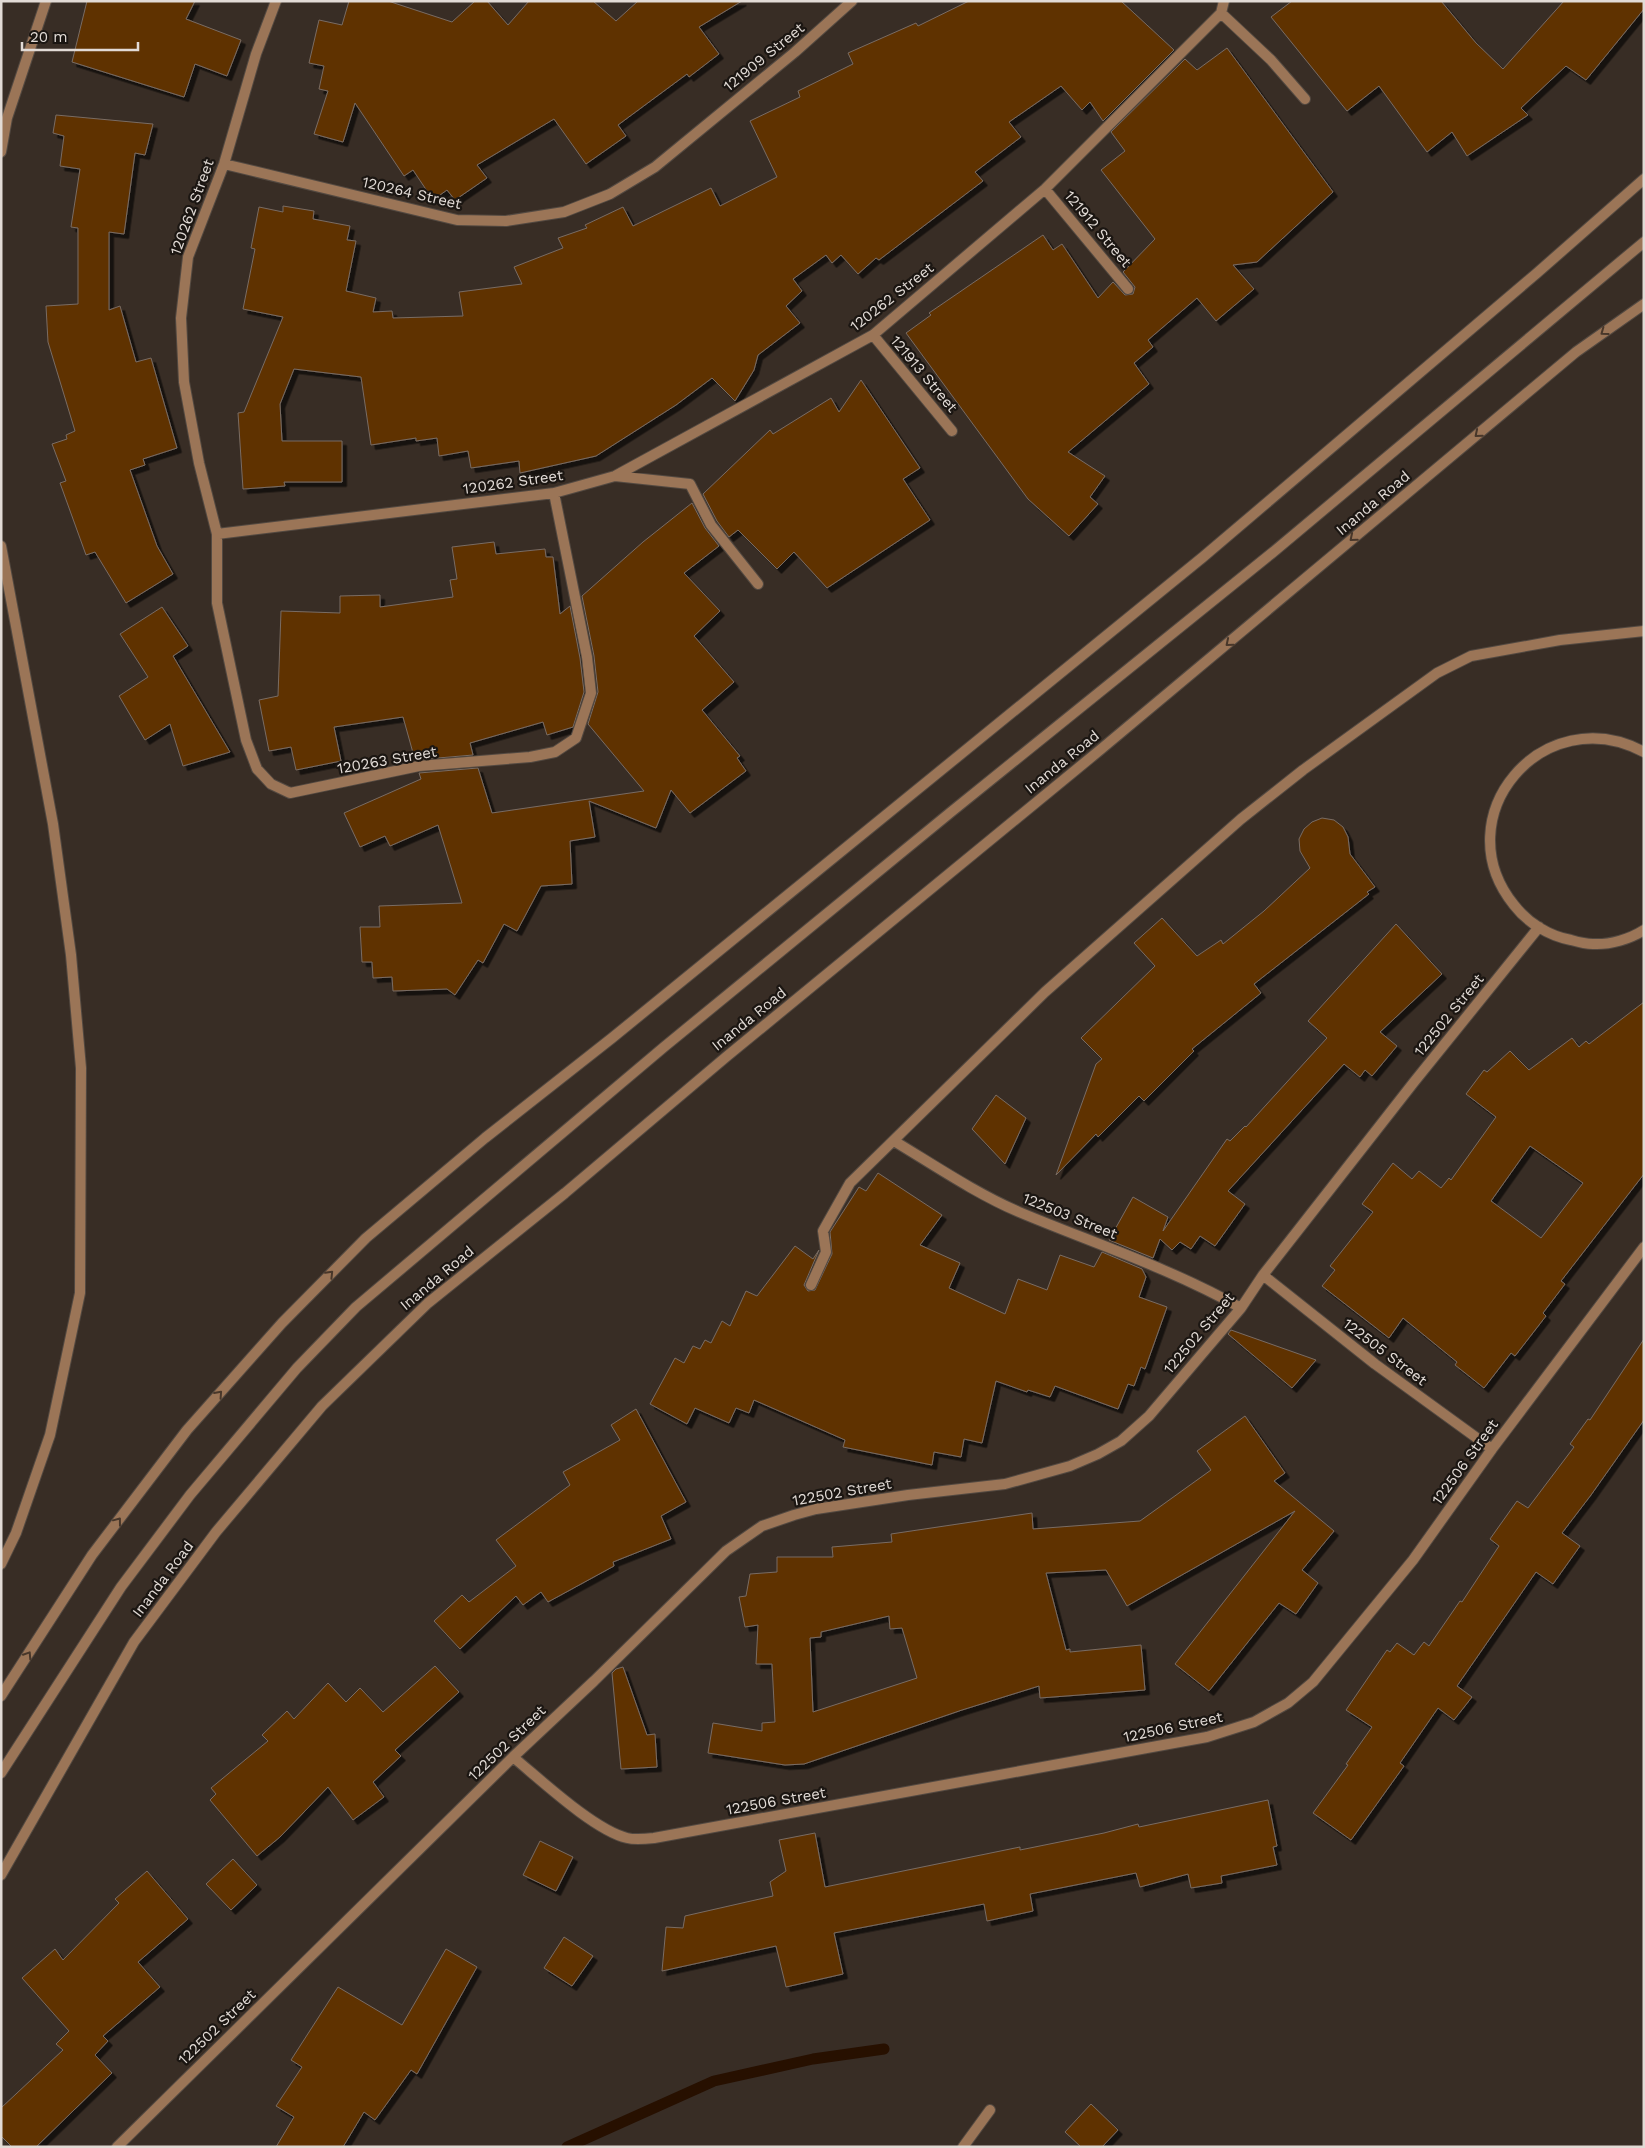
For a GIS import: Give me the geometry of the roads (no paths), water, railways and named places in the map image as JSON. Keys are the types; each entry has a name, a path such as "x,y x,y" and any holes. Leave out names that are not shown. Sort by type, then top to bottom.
{"street":[{"path":"1,152 7,118 46,1"},
{"name":"120262 Street","path":"276,1 256,54 224,164 188,257 181,318 184,382 199,463 217,534 554,493 616,476 873,335 1045,189 1221,13"},
{"name":"121909 Street","path":"716,115 795,52 852,1"},
{"path":"1224,1 1221,13 1271,60 1305,99"},
{"name":"120264 Street","path":"224,164 457,220 506,221 564,212 610,194 654,166 716,115"},
{"path":"1,1696 92,1555 187,1430 282,1323 366,1238 485,1138 612,1038 1203,557 1537,273 1644,179"},
{"name":"121912 Street","path":"1045,189 1128,289"},
{"path":"1,1773 121,1587 190,1495 291,1375 356,1307 672,1040 1272,553 1644,242"},
{"name":"Inanda Road","path":"1,1875 134,1642 216,1532 322,1406 428,1303 565,1193 1576,352 1644,304"},
{"name":"121913 Street","path":"873,335 952,431"},
{"path":"616,476 690,484 711,526 758,584"},
{"name":"120263 Street","path":"217,534 217,602 246,740 257,769 272,784 290,793 419,766 530,757 555,752 576,738 591,693 587,657 554,493"},
{"path":"1,546 53,824 71,955 81,1068 80,1293 50,1435 16,1533 1,1564"},
{"path":"811,1285 826,1252 823,1231 850,1183 1045,992 1241,819 1303,770 1437,673 1471,656 1560,640 1644,631"},
{"path":"1644,752 1628,744 1598,738 1566,741 1537,753 1514,774 1498,800 1490,830 1492,862 1502,891 1522,916 1555,937 1594,944 1632,937 1644,930"},
{"name":"122502 Street","path":"117,2147 513,1757 594,1682 726,1551 762,1526 816,1509 908,1495 1005,1484 1070,1466 1098,1454 1120,1441 1149,1416 1241,1308 1263,1275 1414,1082 1539,927"},
{"name":"122503 Street","path":"894,1141 970,1187 1017,1211 1182,1277 1241,1308"},
{"name":"122506 Street","path":"513,1757 596,1824 616,1835 628,1839 637,1839 654,1838 787,1815 1216,1734 1254,1722 1288,1703 1313,1682 1414,1560 1492,1449 1644,1247"},
{"name":"122505 Street","path":"1263,1275 1375,1364 1492,1449"},
{"path":"963,2147 990,2110"}],"waterway":[{"path":"567,2147 714,2081 813,2059 884,2049"}]}
